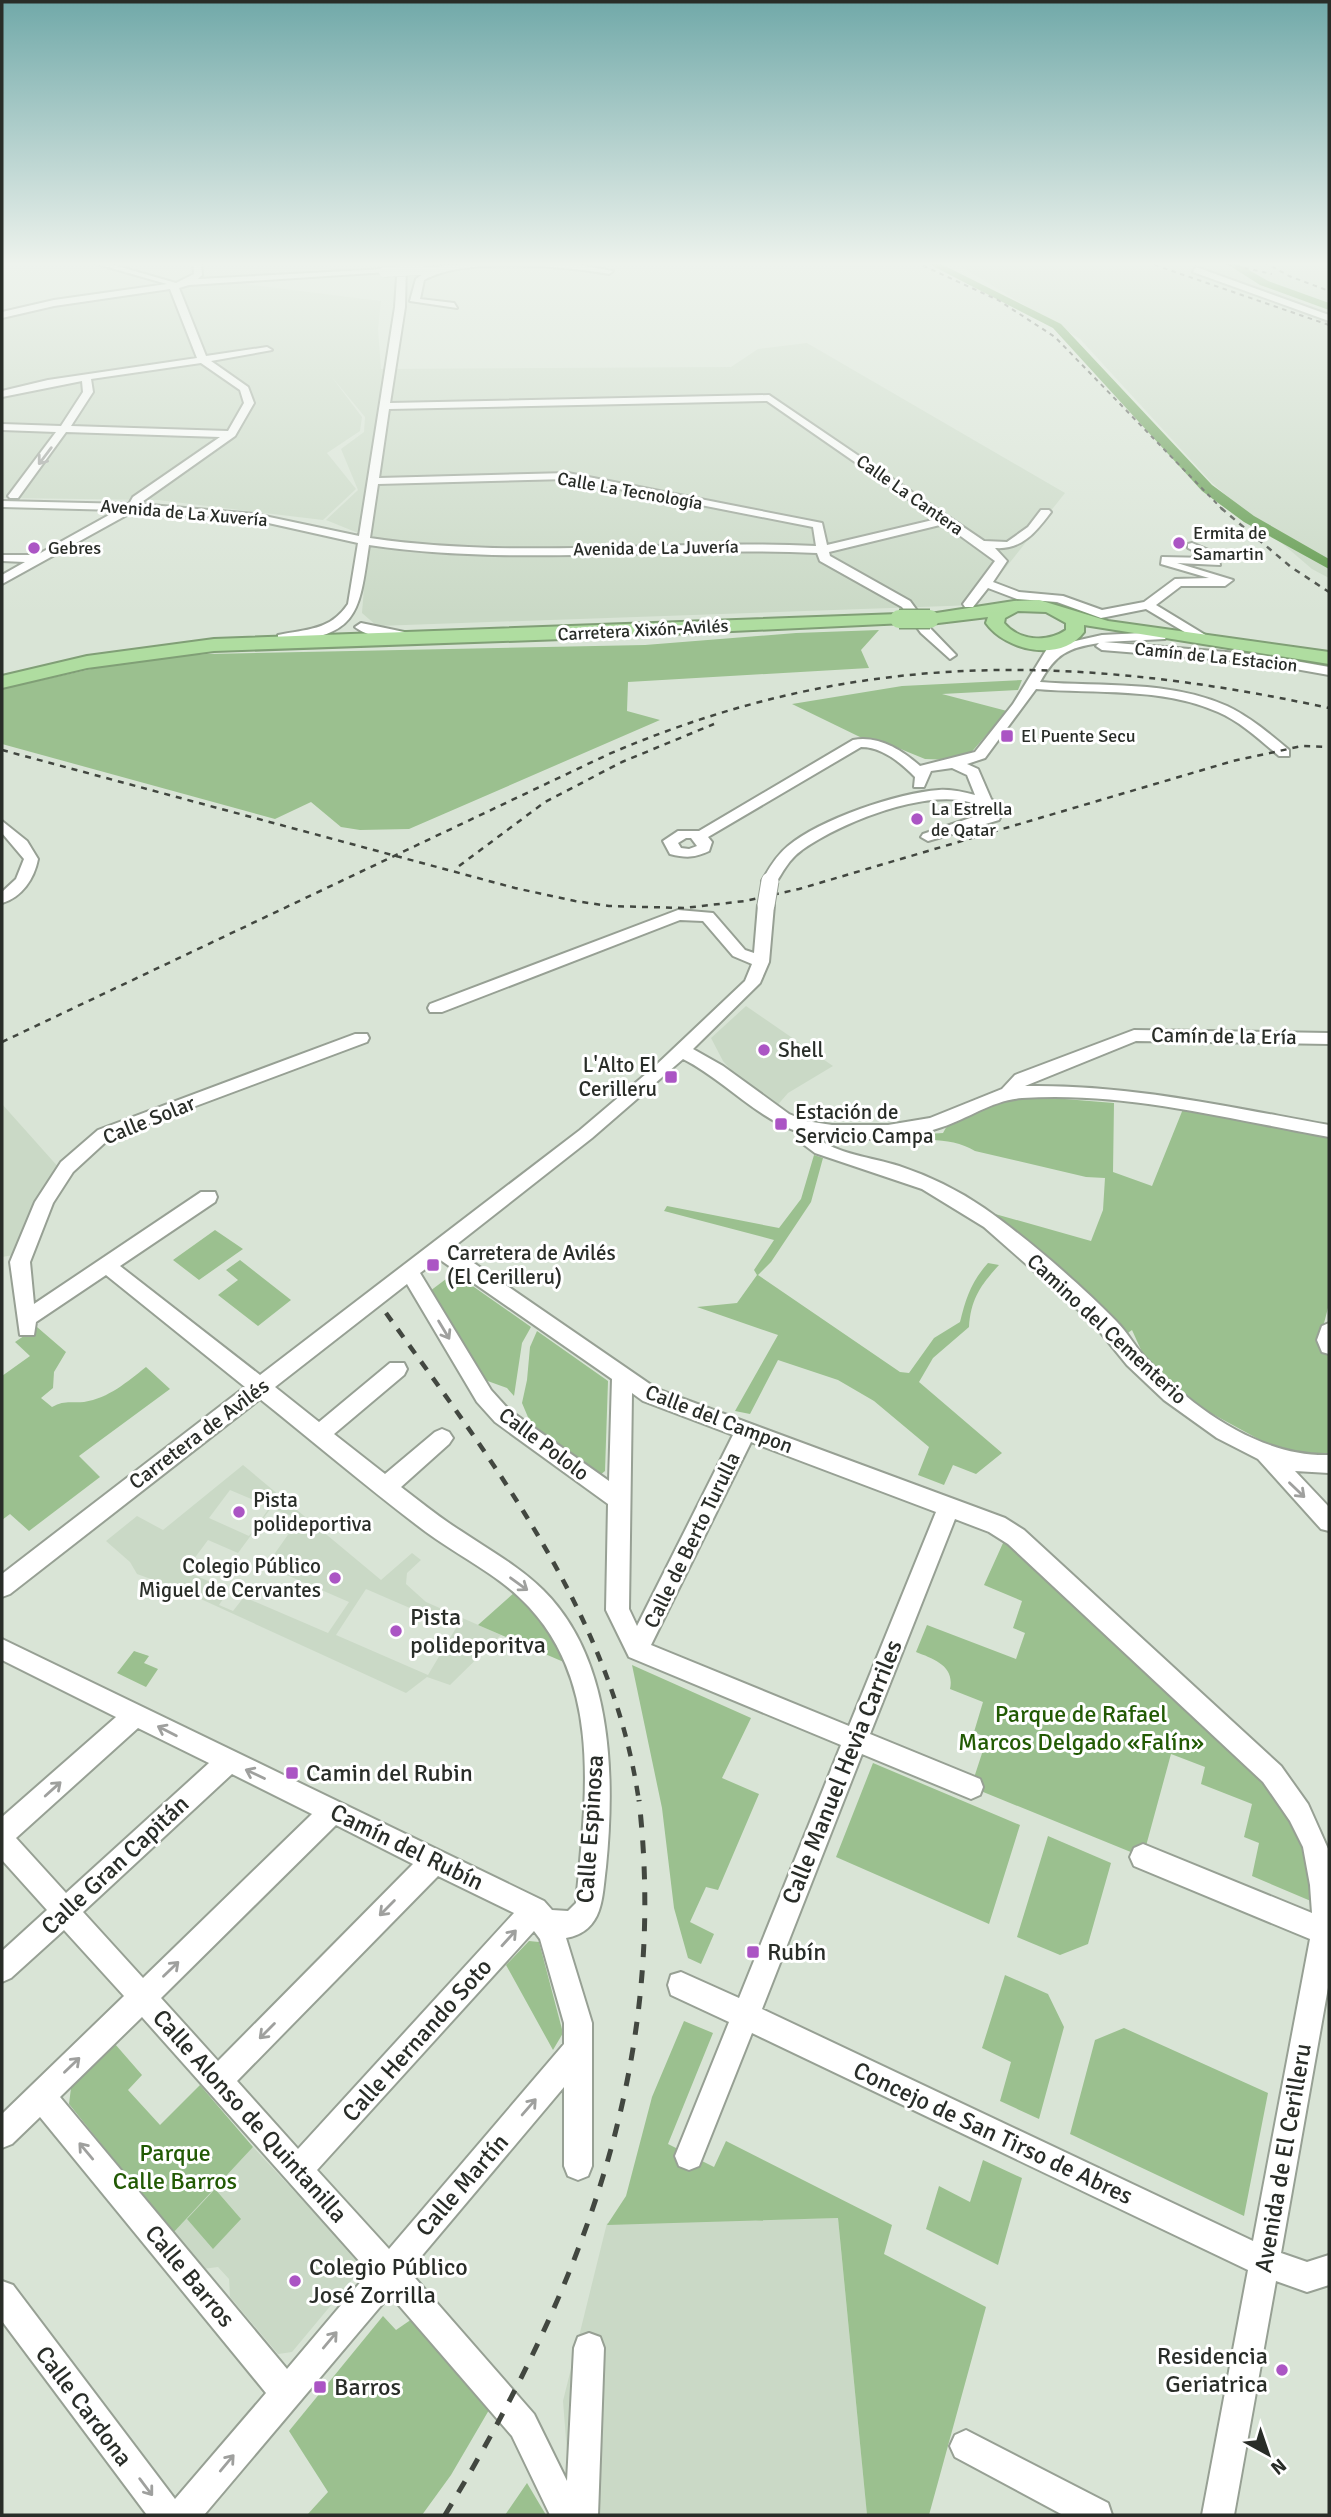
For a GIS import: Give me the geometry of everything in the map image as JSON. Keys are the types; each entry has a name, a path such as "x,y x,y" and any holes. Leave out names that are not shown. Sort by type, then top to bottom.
{"highway":[{"name":"Carretera Xixón-Avilés","path":"2,682 87,663 214,645 353,636 441,638 919,617 1004,610 1014,606 1042,606 1069,615"},
{"path":"999,630 995,623 1004,610"},
{"path":"1069,615 1108,626 1329,658"},
{"path":"1061,640 1076,629 1075,622 1069,615"},
{"name":"Carretera Xixón-Avilés","path":"919,617 999,630 1020,640"},
{"path":"1020,640 1061,640 1126,634 1203,639"}],"street":[{"path":"3,391 71,379"},
{"path":"14,496 66,429 88,392 86,379"},
{"path":"2,580 132,507 137,499 231,434 248,400 240,386 231,379"},
{"path":"354,604 342,633 353,636 354,604 387,379"},
{"name":"Calle La Cantera","path":"383,405 769,398 981,544"},
{"path":"2,427 231,434"},
{"name":"Calle La Tecnología","path":"372,481 568,476 818,525 821,550"},
{"name":"Avenida de La Xuvería","path":"2,504 132,507 255,517 364,541"},
{"path":"2,511 119,514"},
{"path":"981,544 1010,546 1032,529 1045,512"},
{"path":"308,528 346,530 367,518"},
{"name":"Avenida de La Juvería","path":"364,541 491,552 739,546 821,550 945,520"},
{"path":"308,528 347,543 356,551 360,563"},
{"path":"969,604 1001,561 981,544"},
{"path":"360,563 371,549 393,545"},
{"path":"985,583 1001,592 1059,599 1101,614 1148,605 1167,588 1180,582 1216,584 1227,580 1167,564 1166,560 1172,559 1216,562 1214,556 1192,545"},
{"path":"821,550 824,558 839,568 902,601 950,655"},
{"path":"2,558 39,559"},
{"path":"1148,605 1203,639"},
{"path":"214,645 305,636 327,630 346,620"},
{"path":"1044,661 1056,651 1089,641 1161,636"},
{"path":"1020,640 1044,661"},
{"path":"727,1077 699,1036 752,983 761,962 770,881 783,859 805,841 906,801 964,793 975,778 980,755 1032,685 1044,661 1061,640"},
{"name":"Camín de La Estacion","path":"1102,646 1262,659 1329,671"},
{"path":"1032,685 1108,691 1145,689 1184,695 1232,712 1263,733 1284,753"},
{"path":"700,836 852,746 872,744 900,756 933,765 954,764 980,755"},
{"path":"900,756 920,777 924,786 985,801"},
{"path":"928,837 994,817 996,811 985,801 975,778 954,764"},
{"path":"906,801 913,796 920,777 933,765"},
{"path":"2,825 22,844 31,859 29,874 15,891 2,898"},
{"path":"436,1009 678,915 707,916 739,953 761,962"},
{"name":"Camín de la Ería","path":"1008,1094 1021,1079 1134,1035 1329,1038"},
{"name":"Carretera de Avilés","path":"2,1587 586,1134 699,1036"},
{"name":"Calle Solar","path":"106,1265 27,1324 20,1262 44,1202 67,1167 104,1134 361,1038"},
{"path":"682,1051 727,1077 774,1113 805,1128 886,1131 913,1128 936,1122 974,1103 1024,1092 1138,1097 1329,1131"},
{"name":"Camino del Cementerio","path":"805,1128 805,1137 823,1151 880,1166 928,1185 955,1198 1000,1230 1112,1329 1134,1360 1170,1392 1220,1429 1267,1456 1294,1464 1329,1464"},
{"path":"106,1265 208,1197"},
{"name":"Calle Espinosa","path":"106,1265 387,1486 527,1590 547,1610 561,1631 576,1665 595,1735 599,1770 589,1906 583,1917 574,1924 564,1926 540,1915"},
{"name":"Calle del Campon","path":"417,1266 650,1395 950,1505"},
{"name":"Calle Pololo","path":"417,1266 484,1396 502,1416 621,1501"},
{"path":"1329,1331 1326,1340 1329,1346"},
{"path":"320,1433 397,1369"},
{"path":"622,1378 617,1610 637,1650 971,1787"},
{"path":"621,1416 638,1400 650,1395"},
{"name":"Calle de Berto Turulla","path":"637,1650 746,1430"},
{"path":"387,1486 442,1438"},
{"name":"Camino del Cementerio","path":"1267,1456 1329,1521"},
{"name":"Calle Manuel Hevia Carriles","path":"689,2156 950,1505"},
{"name":"Avenida de El Cerilleru","path":"950,1505 998,1525 1016,1537 1272,1774 1296,1806 1317,1846 1326,1887 1325,1932 1218,2515"},
{"path":"617,1610 641,1618 655,1614"},
{"name":"Camín del Rubín","path":"2,1649 435,1860 540,1915"},
{"path":"2,1834 135,1715"},
{"name":"Calle Gran Capitán","path":"2,1969 228,1761"},
{"path":"2,2134 333,1811"},
{"name":"Calle Alonso de Quintanilla","path":"2,1841 389,2271 523,2425 567,2515"},
{"path":"1143,1857 1325,1932"},
{"path":"218,2081 435,1860"},
{"path":"540,1915 578,2023 578,2166"},
{"name":"Calle Hernando Soto","path":"298,2170 540,1915"},
{"name":"Concejo de San Tirso de Abres","path":"681,1985 1264,2262 1318,2273"},
{"name":"Calle Martín","path":"183,2515 579,2048"},
{"name":"Calle Barros","path":"40,2096 286,2392"},
{"name":"Calle Cardona","path":"2,2296 167,2515"},
{"path":"582,2515 589,2348"},
{"path":"966,2446 1096,2515"}],"shaded area":[{"path":"2,379 334,379 362,417 360,431 327,453 356,489 323,520 158,500 2,498"},
{"path":"334,379 870,379 1065,493 976,605 377,626 362,613 368,537 326,520 358,490 341,449 364,432 365,417"},
{"path":"1117,379 1329,379 1329,578 1312,569 1212,483"},
{"name":"Shell","path":"746,1006 833,1066 788,1093 775,1108 735,1075 723,1061 711,1038"},
{"path":"2,1104 60,1169 19,1254 2,1257"},
{"name":"Colegio Público Miguel de Cervantes","path":"243,1465 381,1580 412,1553 421,1560 407,1573 406,1584 426,1602 501,1635 450,1685 427,1677 406,1693 181,1590 137,1574 130,1562 106,1541 137,1516 163,1530","holes":["230,1490 270,1507 249,1536 209,1518","271,1508 299,1519 266,1566 349,1602 328,1633 244,1597 233,1611 219,1605 229,1590 185,1571 208,1540 238,1553","366,1589 456,1628 428,1675 336,1635"]},
{"path":"253,2147 357,2259 357,2274 292,2352 278,2354 230,2297 229,2279 218,2267 203,2269 173,2233"},
{"path":"838,2218 867,2515 583,2515 570,2490 563,2401 607,2223"}],"green space":[{"path":"879,630 861,650 869,668 628,682 627,711 660,720 409,829 360,830 341,827 311,802 275,819 2,744 2,689 159,657 645,645 796,633"},
{"path":"1022,680 1018,690 942,694 1007,711 969,755 952,760 925,759 876,739 862,738 792,704 902,686"},
{"path":"1028,1096 1114,1103 1113,1172 1152,1186 1183,1109 1329,1137 1329,1304 1322,1331 1329,1357 1329,1457 1293,1458 1185,1399 1146,1361 1132,1330 1125,1335 981,1210 1091,1241 1103,1210 1105,1178 1086,1177 975,1151 952,1142 910,1142 911,1135 943,1133 958,1116 969,1110"},
{"path":"814,1155 823,1158 811,1202 771,1262 758,1275 900,1372 909,1373 934,1338 960,1322 977,1277 988,1263 999,1265 978,1293 969,1327 933,1358 919,1382 1002,1453 976,1474 953,1465 944,1485 918,1475 929,1447 874,1401 838,1380 778,1360 750,1414 735,1411 778,1335 697,1307 737,1303 757,1275 754,1270 774,1240 664,1211 667,1206 779,1228 801,1199"},
{"path":"215,1230 243,1249 199,1280 173,1260"},
{"path":"240,1260 291,1300 258,1326 218,1295 238,1280 226,1270"},
{"path":"454,1273 531,1327 522,1343 514,1396 507,1388 482,1379 430,1291"},
{"path":"37,1327 66,1352 54,1372 53,1388 41,1398 52,1407 102,1397 146,1367 170,1389 79,1456 100,1477 29,1531 10,1514 2,1520 2,1376 30,1356 15,1342"},
{"path":"537,1331 608,1381 605,1471 599,1476 533,1429 522,1403 530,1347"},
{"name":"Parque de Rafael Marcos Delgado «Falín»","path":"1008,1532 1296,1806 1325,1907 1252,1876 1259,1843 1244,1837 1252,1804 1201,1784 1205,1767 1171,1754 1143,1857 971,1787 987,1738 974,1732 983,1702 950,1689 949,1674 942,1664 916,1652 927,1625 1016,1659 1025,1633 1013,1628 1022,1601 984,1585"},
{"path":"515,1592 552,1630 566,1663 478,1625"},
{"path":"134,1651 149,1656 144,1663 158,1669 146,1687 117,1673"},
{"path":"632,1665 751,1718 722,1778 759,1794 718,1890 706,1887 690,1922 714,1934 701,1964 688,1958 674,1908 662,1808"},
{"path":"873,1763 1020,1825 989,1924 836,1857"},
{"path":"1048,1836 1111,1863 1088,1944 1060,1955 1017,1937"},
{"path":"529,1941 539,1942 563,2033 553,2050 506,1965"},
{"path":"1005,1975 1048,1994 1064,2027 1039,2119 1000,2101 1011,2062 982,2048"},
{"path":"684,2021 713,2033 668,2144 714,2167 726,2141 892,2225 884,2254 986,2307 929,2515 867,2515 838,2218 607,2225 626,2196 652,2097"},
{"path":"1124,2028 1268,2093 1244,2216 1070,2134 1095,2040"},
{"name":"Parque Calle Barros","path":"115,2044 142,2075 128,2090 160,2125 200,2085 253,2147 173,2233 69,2104 71,2088"},
{"path":"983,2160 1022,2178 998,2265 926,2229 939,2186 970,2202"},
{"path":"215,2189 241,2219 213,2249 187,2219"},
{"path":"383,2316 396,2330 412,2319 489,2410 451,2475 422,2515 307,2515 328,2492 289,2431"},
{"path":"527,2483 546,2515 505,2515"}],"waterway":[{"path":"1106,379 1207,488 1249,519 1329,565"}],"railway":[{"path":"1096,379 1221,508"},
{"path":"1221,508 1291,567 1329,592"},
{"path":"395,856 609,754 700,720 789,695 877,679 965,671 1053,671 1143,677 1235,690 1329,708"},
{"path":"459,866 545,802 622,762 714,724"},
{"path":"395,856 515,888 609,906 684,908 745,901 799,889 1233,761 1302,746 1329,747"},
{"path":"2,750 395,856"},
{"path":"2,1042 395,856"},
{"path":"386,1313 467,1426 543,1543 603,1668 625,1734 639,1802"},
{"path":"445,2515 493,2431 536,2346 574,2261 604,2174 626,2085 640,1993 645,1898 639,1800"}],"place":[{"name":"Ermita de Samartin","path":"1179,543"},
{"name":"Gebres","path":"34,548"},
{"name":"El Puente Secu","path":"1007,736"},
{"name":"La Estrella de Qatar","path":"917,819"},
{"name":"Shell","path":"764,1050"},
{"name":"L'Alto El Cerilleru","path":"671,1077"},
{"name":"Estación de Servicio Campa","path":"781,1124"},
{"name":"Carretera de Avilés (El Cerilleru)","path":"433,1265"},
{"name":"Pista polideportiva","path":"239,1512"},
{"name":"Colegio Público Miguel de Cervantes","path":"335,1578"},
{"name":"Pista polideporitva","path":"396,1631"},
{"name":"Camin del Rubin","path":"292,1773"},
{"name":"Rubín","path":"753,1952"},
{"name":"Colegio Público José Zorrilla","path":"295,2281"},
{"name":"Residencia Geriatrica","path":"1282,2370"},
{"name":"Barros","path":"320,2387"}]}
